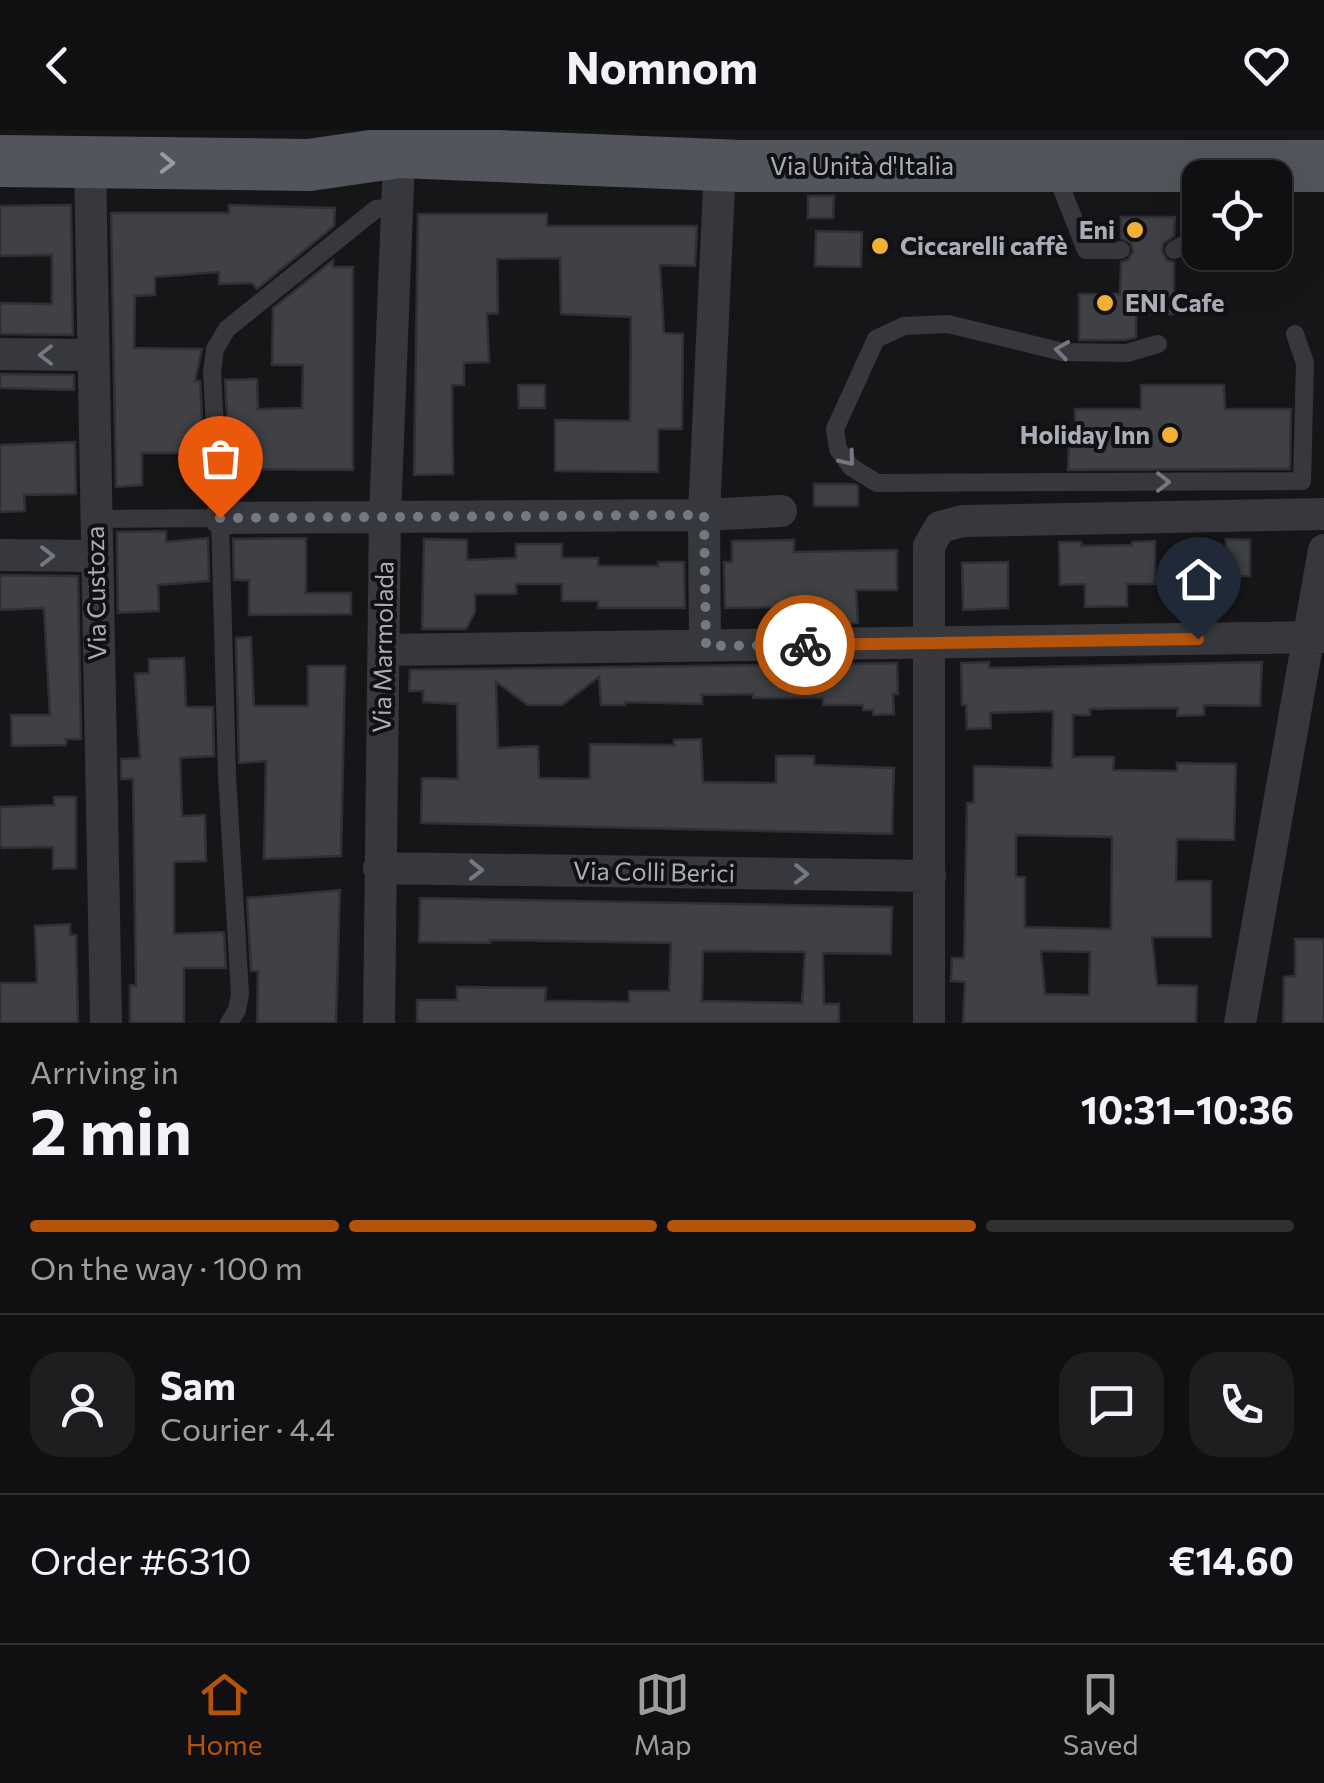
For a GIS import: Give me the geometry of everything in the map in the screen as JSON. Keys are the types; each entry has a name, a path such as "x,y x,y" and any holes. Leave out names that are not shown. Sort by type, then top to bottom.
{"main road":[{"name":"Via Unità d'Italia","path":"305,130 734,155 950,150 1052,166 1162,151 1202,160"},
{"name":"Via Unità d'Italia","path":"0,161 309,164 397,137"},
{"name":"Via Unità d'Italia","path":"1292,169 1324,166"}],"street":[{"name":"Via Marmolada","path":"378,1023 385,515 397,137"},
{"path":"706,646 704,515 734,155"},
{"name":"Via Custoza","path":"90,162 106,1023"},
{"path":"0,354 93,355"},
{"path":"220,518 704,515 782,511"},
{"path":"930,1023 929,546 940,528 963,520 1324,514"},
{"path":"1240,1023 1316,637 1324,550"},
{"path":"0,556 95,556"},
{"path":"384,650 1316,637"},
{"name":"Via Colli Berici","path":"378,868 930,876"}],"lane":[{"path":"1052,166 1086,250 1121,250"},
{"path":"229,1023 238,1010 240,994 227,775 212,372 215,349 228,329 376,209 395,208"},
{"path":"1174,250 1182,246"},
{"path":"1158,344 1127,353 1063,352 948,324 904,326 876,339 835,429 838,449 851,467 877,483 1302,481 1304,363 1294,334"},
{"path":"94,519 220,518"}],"building":[{"path":"808,196 834,196 833,218 808,218"},
{"path":"71,205 73,335 0,334 0,303 52,304 52,255 0,256 0,206"},
{"path":"229,205 335,208 334,226 257,289 252,283 219,284 219,272 155,277 155,295 135,296 134,348 202,349 195,381 200,381 205,469 193,469 193,453 142,453 142,485 116,487 111,213 229,213"},
{"path":"418,214 547,214 547,226 697,226 695,266 660,265 664,333 683,334 682,429 658,429 658,472 555,471 555,420 630,421 631,317 561,314 560,258 497,259 498,313 487,314 489,362 464,363 464,385 452,385 453,474 414,475"},
{"path":"1121,217 1175,217 1174,236 1164,243 1162,251 1167,260 1174,262 1174,314 1136,314 1136,337 1079,340 1079,294 1120,294 1121,262 1128,260 1133,251 1131,243 1121,238"},
{"path":"816,231 862,232 861,267 815,266"},
{"path":"333,260 333,267 353,267 353,470 230,469 225,380 257,379 258,409 302,408 303,365 272,365 273,308"},
{"path":"0,374 74,375 74,390 0,388"},
{"path":"518,385 545,385 545,408 519,408"},
{"path":"1141,385 1224,385 1225,409 1291,409 1290,469 1068,470 1069,438 1075,438 1075,409 1141,409"},
{"path":"75,442 76,494 24,495 25,511 0,512 0,445"},
{"path":"814,484 858,486 858,506 814,506"},
{"path":"166,531 166,542 208,538 209,581 158,585 159,611 118,613 117,532"},
{"path":"306,538 306,593 351,593 351,614 249,615 249,580 234,580 233,539"},
{"path":"424,539 467,540 467,560 516,558 516,544 562,544 562,558 598,558 598,566 684,562 685,608 598,608 598,601 562,601 562,584 516,584 516,594 475,594 475,612 466,629 422,629"},
{"path":"1226,539 1250,540 1250,576 1226,576"},
{"path":"794,540 794,552 897,550 897,590 856,590 858,623 791,624 791,607 725,608 724,562 732,562 732,541"},
{"path":"1155,541 1155,584 1127,584 1127,606 1085,607 1085,584 1060,585 1059,542 1081,542 1081,546"},
{"path":"1008,562 1008,608 963,610 962,563"},
{"path":"0,575 78,576 81,739 66,739 66,745 12,746 11,715 50,715 44,608 0,610"},
{"path":"251,637 254,706 308,706 308,666 345,666 341,856 264,859 266,761 239,763 236,638"},
{"path":"184,658 186,707 213,707 214,756 180,758 182,816 205,815 206,861 174,862 174,934 224,932 226,968 184,968 184,1023 130,1023 130,985 136,986 133,779 121,779 121,759 140,758 135,674 149,673 149,659"},
{"path":"989,662 989,668 1262,662 1260,706 1204,705 1204,715 1177,716 1178,708 1146,708 1090,709 1090,715 1073,715 1073,757 1114,757 1113,770 1177,771 1177,763 1236,764 1234,840 1177,839 1176,881 1211,881 1211,937 1152,937 1157,985 1197,986 1196,1023 963,1023 965,982 951,981 952,958 964,958 967,803 974,803 974,766 1052,768 1053,711 990,713 991,728 967,729 961,663","holes":["1016,835 1112,837 1111,929 1025,927 1025,877 1016,877","1041,951 1090,952 1089,995 1045,994"]},
{"path":"897,663 894,714 873,715 873,710 863,710 863,705 823,705 823,698 753,698 753,694 702,695 702,704 601,705 599,677 562,705 528,705 496,682 498,748 538,746 539,778 590,779 590,744 674,745 674,740 701,739 703,782 776,783 776,756 814,756 814,765 894,768 892,834 421,823 422,778 458,779 457,704 423,702 423,691 409,691 410,670"},
{"path":"54,797 76,797 76,868 53,869 53,847 2,848 0,844 0,807 54,805"},
{"path":"340,890 336,1023 257,1023 258,971 251,971 247,898"},
{"path":"420,898 892,907 891,954 823,953 824,1004 839,1004 839,1023 417,1023 417,1000 457,1000 457,987 546,988 545,1001 629,1002 629,991 669,991 671,943 419,942","holes":["703,951 805,952 802,1003 702,1001"]},
{"path":"70,924 70,935 76,935 78,1023 0,1023 0,983 37,983 35,926"},
{"path":"1295,939 1324,939 1324,1023 1283,1023 1284,977 1295,976"}],"way so far":[{"path":"220,518 704,515 706,646 805,645"}],"place":[{"name":"Eni","path":"1135,230"},
{"name":"Ciccarelli caffè","path":"880,246"},
{"name":"ENI Cafe","path":"1105,303"},
{"name":"Holiday Inn","path":"1170,435"}],"route":[{"path":"805,645 1198,639"}]}
